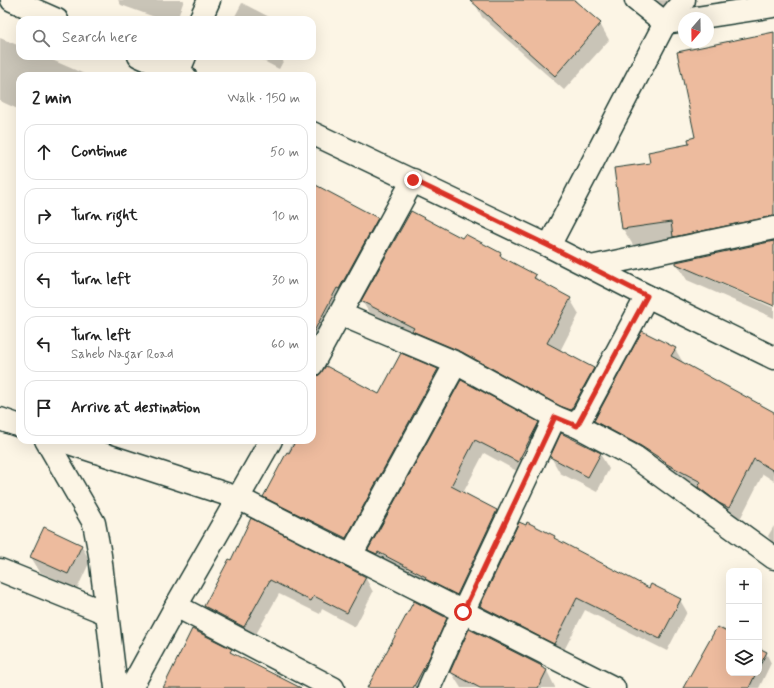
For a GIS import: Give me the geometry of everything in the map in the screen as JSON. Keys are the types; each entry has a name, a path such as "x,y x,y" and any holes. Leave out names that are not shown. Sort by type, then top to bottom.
{"street":[{"path":"12,0 48,16"},
{"path":"202,16 209,0"},
{"path":"636,0 675,21"},
{"path":"549,246 675,21 684,0"},
{"path":"714,15 774,6"},
{"path":"154,60 183,68"},
{"path":"316,135 549,246 774,358"},
{"path":"316,357 413,180"},
{"path":"591,267 774,228"},
{"path":"577,426 647,296"},
{"path":"340,314 456,363 555,417 577,426 635,457 774,558"},
{"path":"351,554 456,363"},
{"path":"429,688 463,612 555,417"},
{"path":"0,419 16,425"},
{"path":"48,444 94,523 100,555 116,688"},
{"path":"72,444 238,498 614,688"},
{"path":"131,688 268,444"},
{"path":"0,570 106,613"},
{"path":"176,606 333,688"}],"building":[{"path":"470,0 574,0 601,23 555,76"},
{"path":"774,32 774,216 673,237 671,222 622,229 614,168 650,163 648,152 689,144 688,139 695,137 677,52 696,48 714,48 714,44"},
{"path":"316,185 378,218 339,289 337,288 316,327"},
{"path":"411,211 462,238 465,234 501,253 500,256 536,275 534,278 571,298 547,343 594,368 571,410 560,406 462,352 412,331 414,328 361,301"},
{"path":"774,241 774,306 676,264 676,262"},
{"path":"642,331 676,348 671,356 774,412 774,471 754,459 729,508 719,503 698,487 701,482 665,463 666,462 641,446 594,421"},
{"path":"401,353 438,369 346,538 263,497 287,452 289,453 294,444 316,444 316,376 319,375 326,366 379,394"},
{"path":"461,380 539,422 518,462 475,440 451,486 497,510 457,595 425,579 426,577 378,552 377,554 368,550"},
{"path":"561,433 601,453 588,477 550,457"},
{"path":"251,518 366,577 347,613 314,596 311,601 270,580 244,627 204,606 229,559 231,560"},
{"path":"519,522 526,525 527,522 555,536 554,538 649,588 651,584 681,599 660,639 577,598 554,644 480,606"},
{"path":"44,527 82,545 68,574 30,557"},
{"path":"414,601 447,618 428,660 413,688 367,688"},
{"path":"717,627 726,632 726,676 755,676 749,688 683,688"},
{"path":"192,629 232,649 230,652 301,688 163,688"},
{"path":"469,629 542,666 541,667 547,670 538,688 480,688 450,672"},
{"path":"762,650 767,652 762,661"}],"route":[{"path":"413,180 549,246 647,296 577,426 555,417 463,612"}]}
